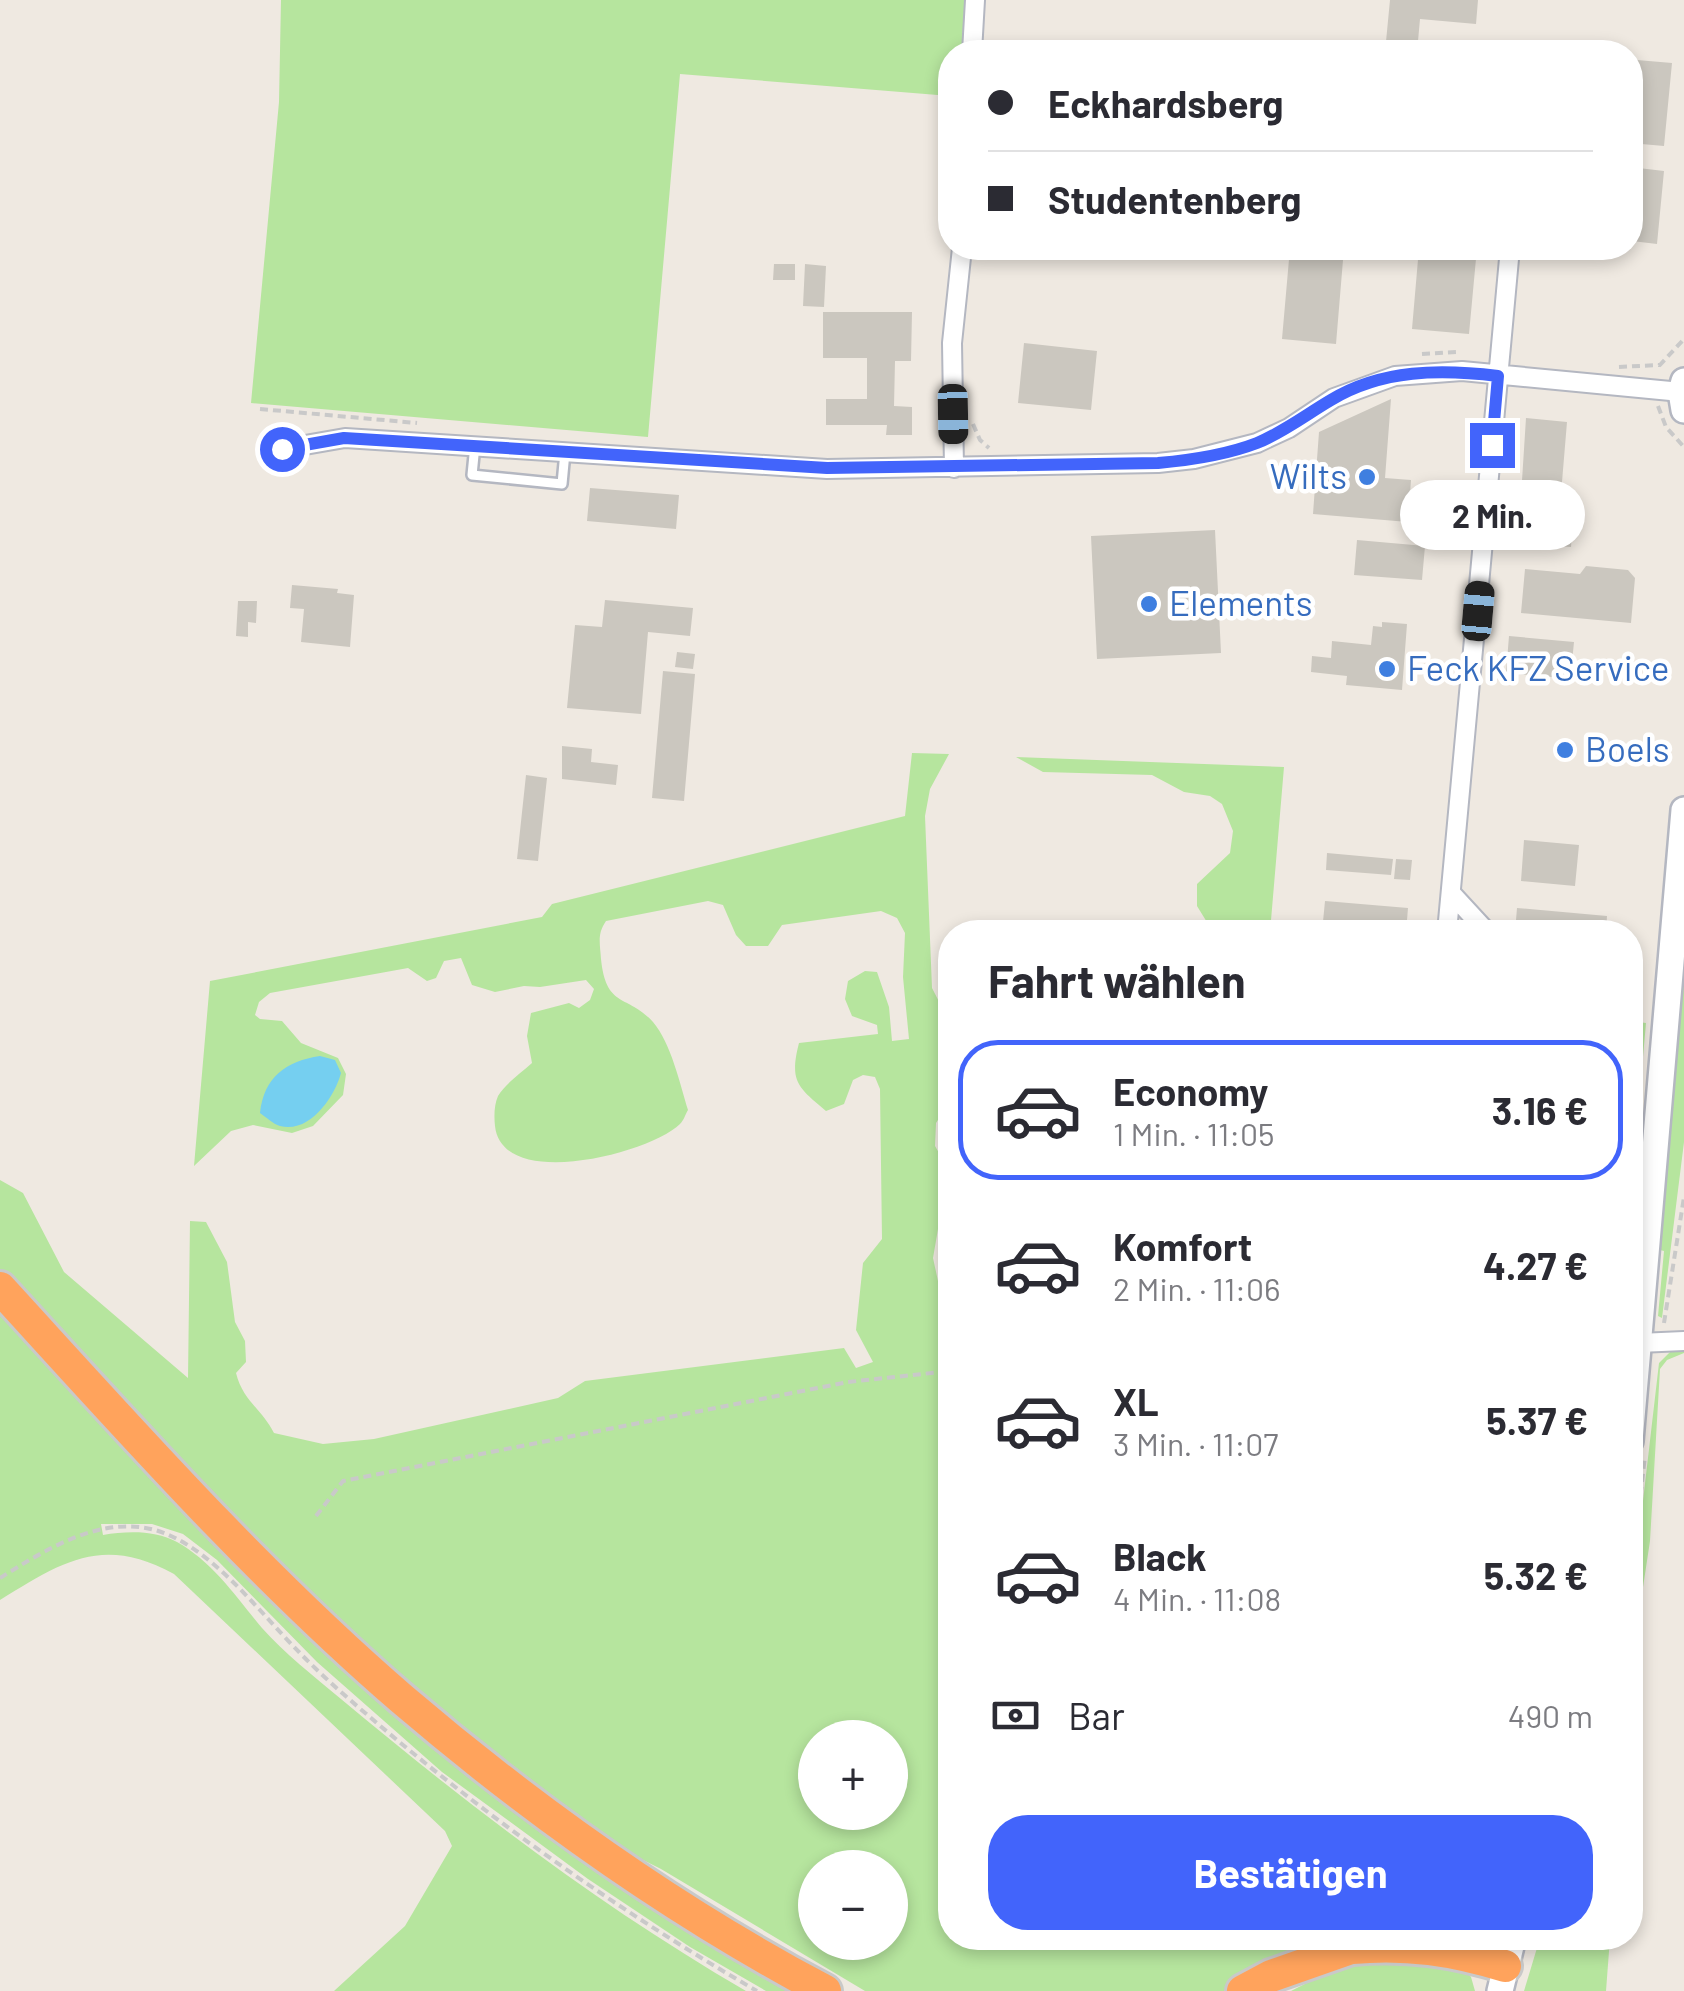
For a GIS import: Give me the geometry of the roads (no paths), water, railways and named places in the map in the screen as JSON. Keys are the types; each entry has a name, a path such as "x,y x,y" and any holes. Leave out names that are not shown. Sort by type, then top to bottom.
{"highway":[{"path":"0,1288 171,1475 402,1699 568,1830 648,1886 824,1990"},
{"path":"1243,1991 1271,1976 1348,1950"},
{"path":"1280,1991 1351,1950"},
{"path":"1445,1950 1506,1965"}],"main road":[{"path":"1643,1296 1684,810"}],"street":[{"path":"973,40 975,0"},
{"path":"954,468 952,343 961,260"},
{"path":"1449,920 1509,260"},
{"path":"282,449 344,438 827,468 1158,463 1194,459 1257,443 1345,393 1395,376 1462,371 1683,394"},
{"path":"1452,894 1476,920"},
{"path":"1643,1343 1684,1341"}],"lane":[{"path":"475,445 472,475 562,484 565,452"}],"water":[{"path":"320,1056 335,1060 341,1073 320,1111 291,1127 277,1125 260,1113 266,1090 279,1073 297,1062"}],"place":[{"name":"Wilts","path":"1367,477"},
{"name":"Elements","path":"1149,604"},
{"name":"Feck KFZ Service","path":"1387,669"},
{"name":"Boels","path":"1565,750"}]}
